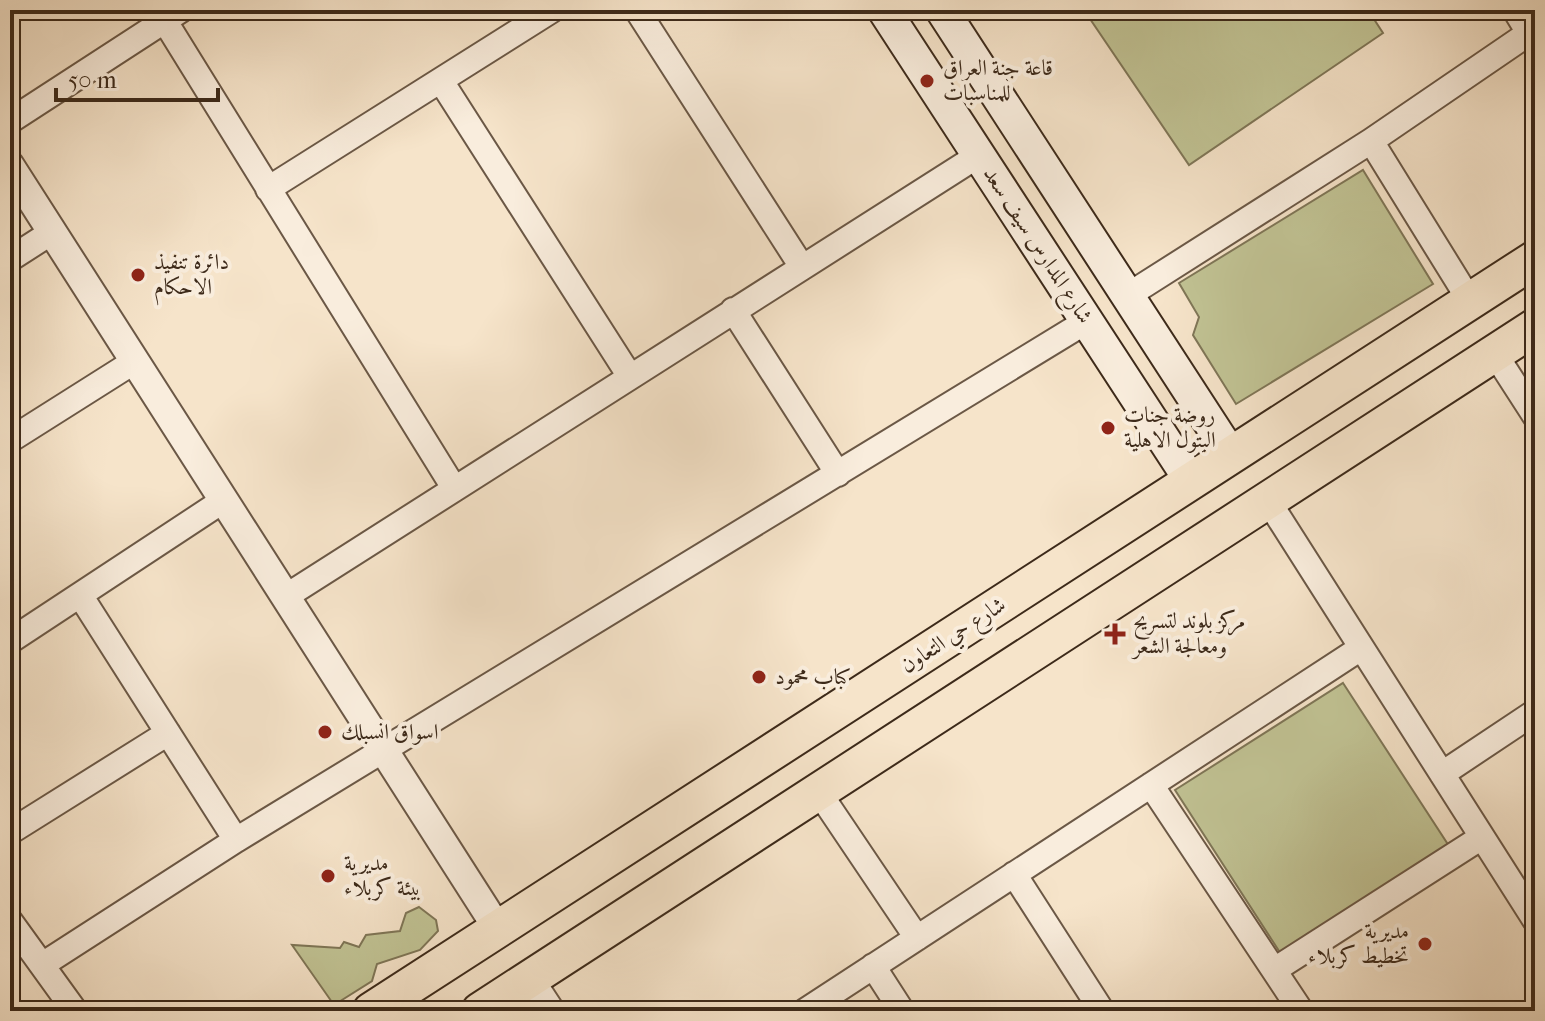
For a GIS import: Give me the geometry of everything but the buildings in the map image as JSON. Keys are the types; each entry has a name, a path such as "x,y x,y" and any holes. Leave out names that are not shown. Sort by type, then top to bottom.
{"main road":[{"path":"890,20 919,29 936,10"},
{"path":"942,10 1231,455"},
{"name":"شارع المدارس سيف سعد","path":"890,20 1191,481"},
{"path":"926,76 938,57 959,51 970,53"},
{"name":"شارع حي التعاون","path":"371,1011 1535,259"},
{"path":"480,1011 1535,327"},
{"path":"1374,363 1375,384 1380,393 1397,406 1407,409"},
{"path":"1322,397 1340,407 1346,416 1348,447"}],"street":[{"path":"268,189 552,10"},
{"path":"637,10 802,267"},
{"path":"1127,296 1371,141 1532,31 1515,10"},
{"path":"10,121 168,14 268,189 454,488"},
{"path":"441,81 629,375"},
{"path":"1371,141 1470,301"},
{"path":"285,597 629,375 979,155"},
{"path":"10,166 498,929"},
{"path":"10,259 52,232"},
{"path":"733,310 838,474"},
{"path":"42,965 236,840 1087,321"},
{"path":"1495,354 1535,416"},
{"path":"10,440 135,361"},
{"path":"1267,499 1535,920"},
{"path":"10,641 224,500"},
{"path":"80,595 236,840"},
{"path":"805,1011 1361,648"},
{"path":"1442,774 1535,712"},
{"path":"10,832 168,733"},
{"path":"1151,785 1301,1011"},
{"path":"818,791 917,938"},
{"path":"1276,969 1482,837"},
{"path":"1014,874 1102,1011"},
{"path":"10,921 75,1011"},
{"path":"873,966 902,1011"},
{"path":"529,979 550,1011"}],"green space":[{"path":"1084,10 1368,10 1383,33 1189,165"},
{"path":"1363,170 1433,284 1236,404 1193,335 1199,317 1179,283"},
{"path":"1343,683 1449,846 1281,954 1175,790"},
{"path":"419,907 436,920 438,931 420,950 377,964 372,981 334,1005 292,945 340,948 344,942 359,947 366,935 400,931 406,913"}],"place":[{"name":"قاعة جنة العراق للمناسبات","path":"927,81"},
{"name":"دائرة تنفيذ الاحكام","path":"138,275"},
{"name":"روضة جنات البتول الاهلية","path":"1108,428"},
{"name":"مركز بلوند لتسريح ومعالجة الشعر","path":"1115,634"},
{"name":"كباب محمود","path":"759,677"},
{"name":"اسواق انسبلك","path":"325,732"},
{"name":"مديرية بيئة كربلاء","path":"328,876"},
{"name":"مديرية تخطيط كربلاء","path":"1425,944"}]}
